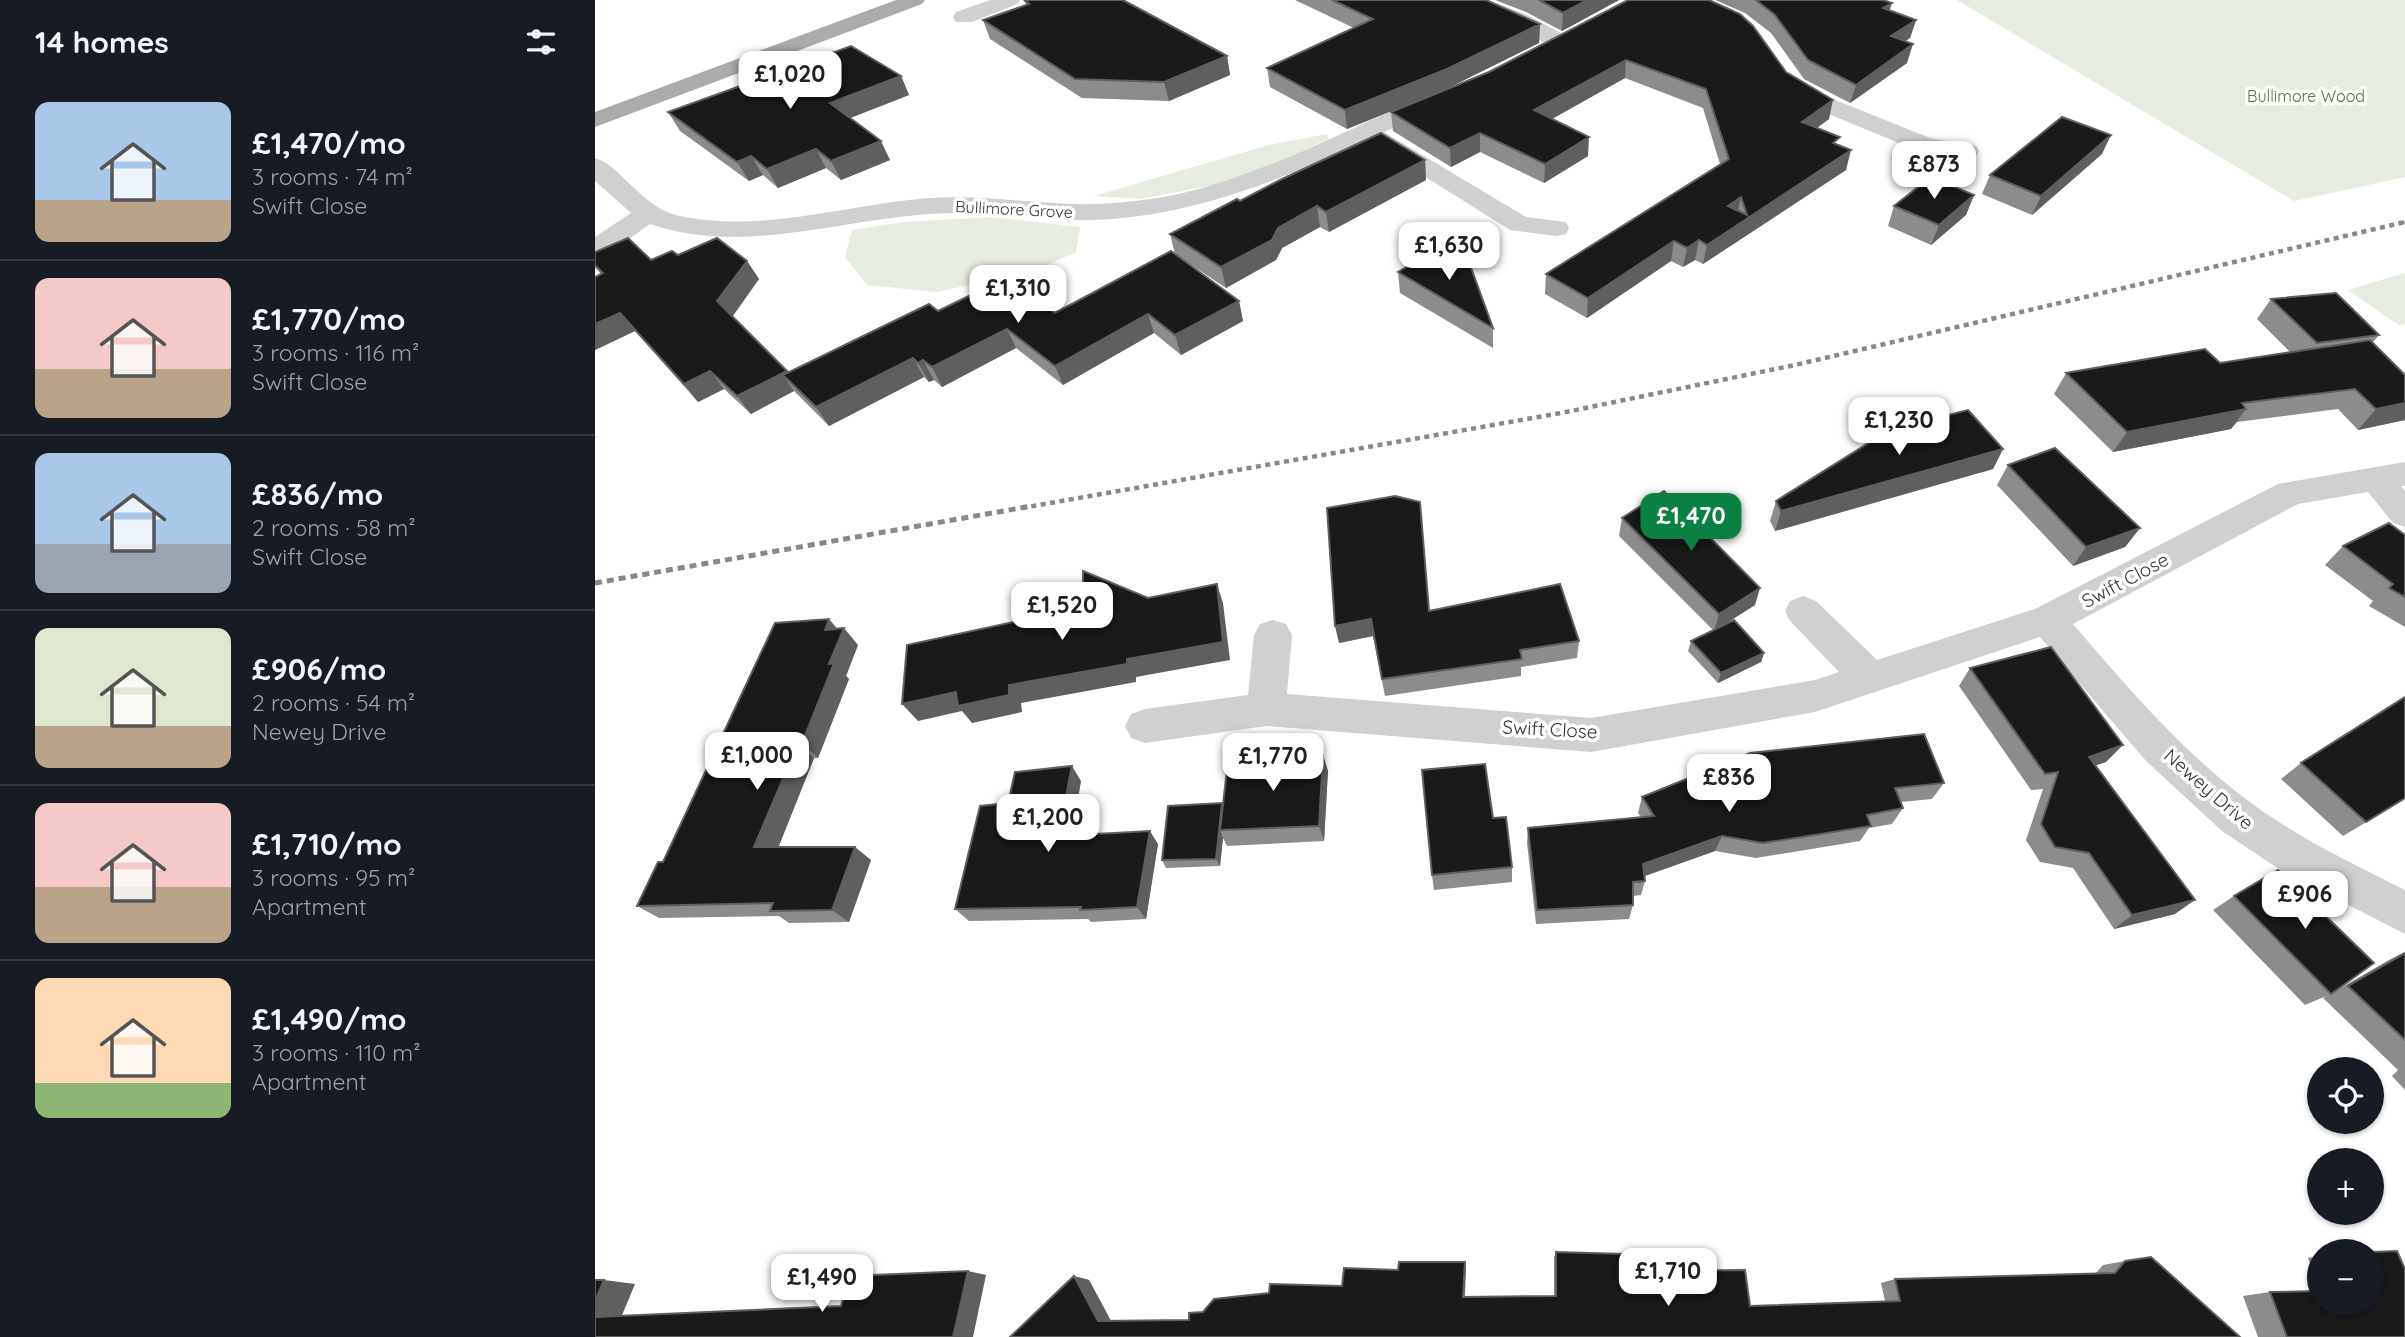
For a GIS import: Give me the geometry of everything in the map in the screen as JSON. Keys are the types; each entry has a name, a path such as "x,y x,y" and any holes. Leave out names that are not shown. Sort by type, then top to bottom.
{"main road":[{"path":"595,120 915,0"}],"street":[{"path":"964,18 1010,0"},
{"path":"1469,0 1517,19 1562,43"},
{"path":"1501,73 1585,31"},
{"path":"1773,60 1784,79 1815,100 1925,145 1967,150"},
{"name":"Bullimore Grove","path":"595,166 649,213 673,222 692,225 754,228 928,206 1010,206 1071,212 1123,210 1179,202 1238,186 1465,91"},
{"path":"1369,130 1519,224"},
{"path":"1902,158 1925,145"},
{"path":"595,250 649,213"},
{"path":"1484,236 1519,224 1556,228"},
{"name":"Swift Close","path":"1145,726 1266,709 1591,735 1815,696 2048,620 2290,494 2391,477 2405,514"},
{"path":"1803,611 1871,679"},
{"name":"Newey Drive","path":"2048,620 2114,701 2190,777 2238,818 2285,848 2405,913"},
{"path":"1266,709 1273,635"}],"green space":[{"name":"Bullimore Wood","path":"1957,0 2405,0 2405,177 2294,201"},
{"path":"1327,134 1329,139 1239,180 1141,199 1094,196 1269,145"},
{"path":"992,217 1080,227 1076,252 1032,272 936,292 867,285 845,257 852,230 905,222"},
{"path":"2405,273 2405,324 2400,326 2348,290"}],"building":[{"path":"1123,0 1227,56 1164,82 1075,79 983,20 1029,4 1025,1"},
{"path":"1332,0 1486,0 1540,24 1447,69 1345,110 1267,68 1373,19"},
{"path":"1539,0 1587,0 1563,13"},
{"path":"1628,0 1709,0 1740,14 1753,26 1786,72 1833,100 1802,122 1840,137 1833,143 1851,150 1707,245 1699,240 1687,248 1674,241 1588,298 1546,274 1729,159 1706,89 1626,60 1534,110 1589,137 1545,164 1480,133 1450,148 1391,112 1489,72","holes":["1741,197 1747,215 1728,206"]},
{"path":"1756,0 1883,0 1892,3 1883,8 1916,20 1891,36 1913,44 1856,85 1808,60 1775,15"},
{"path":"851,46 901,76 830,103 881,141 831,161 816,149 767,169 751,156 737,162 668,112"},
{"path":"2062,117 2111,135 2041,196 1990,175"},
{"path":"1381,133 1425,160 1326,212 1317,206 1278,228 1272,240 1221,267 1170,234 1237,199 1240,201"},
{"path":"1931,177 1974,195 1939,225 1894,206"},
{"path":"628,238 651,260 672,251 678,255 717,238 747,261 717,301 787,371 737,396 710,371 684,384 620,313 595,324 595,277 603,273 595,265 595,252"},
{"path":"1438,248 1470,265 1493,328 1398,272"},
{"path":"1171,251 1239,301 1175,335 1148,314 1055,366 1007,329 932,367 923,360 918,363 913,358 816,407 783,375 929,304 938,311 1008,277 1055,313"},
{"path":"2336,293 2379,335 2317,343 2271,299"},
{"path":"2370,340 2405,375 2405,403 2376,409 2355,389 2242,403 2246,409 2127,432 2066,373 2205,349 2220,363"},
{"path":"1968,410 2003,449 1781,511 1776,501 1891,429"},
{"path":"2055,448 2140,528 2086,547 2008,465"},
{"path":"1664,491 1760,588 1719,614 1622,518"},
{"path":"1395,496 1420,502 1429,611 1560,584 1579,641 1520,650 1522,659 1382,679 1371,619 1335,626 1327,508"},
{"path":"2389,523 2405,535 2405,597 2389,588 2393,584 2343,546"},
{"path":"1083,571 1148,598 1217,584 1223,642 1127,659 1127,664 1009,685 1009,695 958,706 956,692 902,704 907,645 1083,607"},
{"path":"829,619 825,630 844,628 829,664 834,663 802,743 798,743 754,847 855,847 832,910 770,911 773,903 637,906 658,862 663,862 775,623"},
{"path":"1734,620 1764,653 1721,673 1691,641"},
{"path":"2051,647 2123,745 2089,757 2195,900 2132,915 2089,853 2055,847 2041,824 2058,772 2045,774 1970,668"},
{"path":"2405,697 2405,798 2366,822 2301,763"},
{"path":"1924,734 1944,783 1895,788 1903,808 1867,815 1871,826 1763,843 1722,836 1643,864 1645,881 1633,882 1633,905 1537,910 1528,828 1654,816 1642,797 1750,753"},
{"path":"1323,755 1319,826 1220,830 1228,761"},
{"path":"1485,764 1493,818 1506,817 1512,867 1432,875 1422,770"},
{"path":"1072,766 1058,836 1150,831 1137,907 1080,910 1081,907 955,909 980,806 1008,803 1015,772"},
{"path":"1222,803 1216,859 1162,860 1168,806"},
{"path":"2278,870 2374,963 2331,994 2234,896"},
{"path":"2405,953 2405,1040 2348,986"},
{"path":"2397,1251 2405,1269 2405,1337 2287,1337 2270,1292 2307,1291 2307,1316 2384,1316 2384,1252"},
{"path":"1556,1252 1625,1254 1625,1271 1745,1270 1750,1306 1900,1301 1895,1279 2115,1273 2125,1261 2151,1257 2240,1337 1010,1337 1074,1276 1098,1321 1189,1320 1189,1313 1203,1312 1214,1299 1269,1293 1270,1284 1342,1286 1344,1268 1398,1270 1399,1262 1465,1262 1463,1297 1556,1296"},
{"path":"968,1271 953,1337 595,1337 595,1317 841,1306 850,1276"},
{"path":"595,1280 604,1280 595,1301"}],"railway":[{"path":"1022,508 1561,413 1795,365 2405,222 2400,223"},
{"path":"595,583 1032,506"}]}
